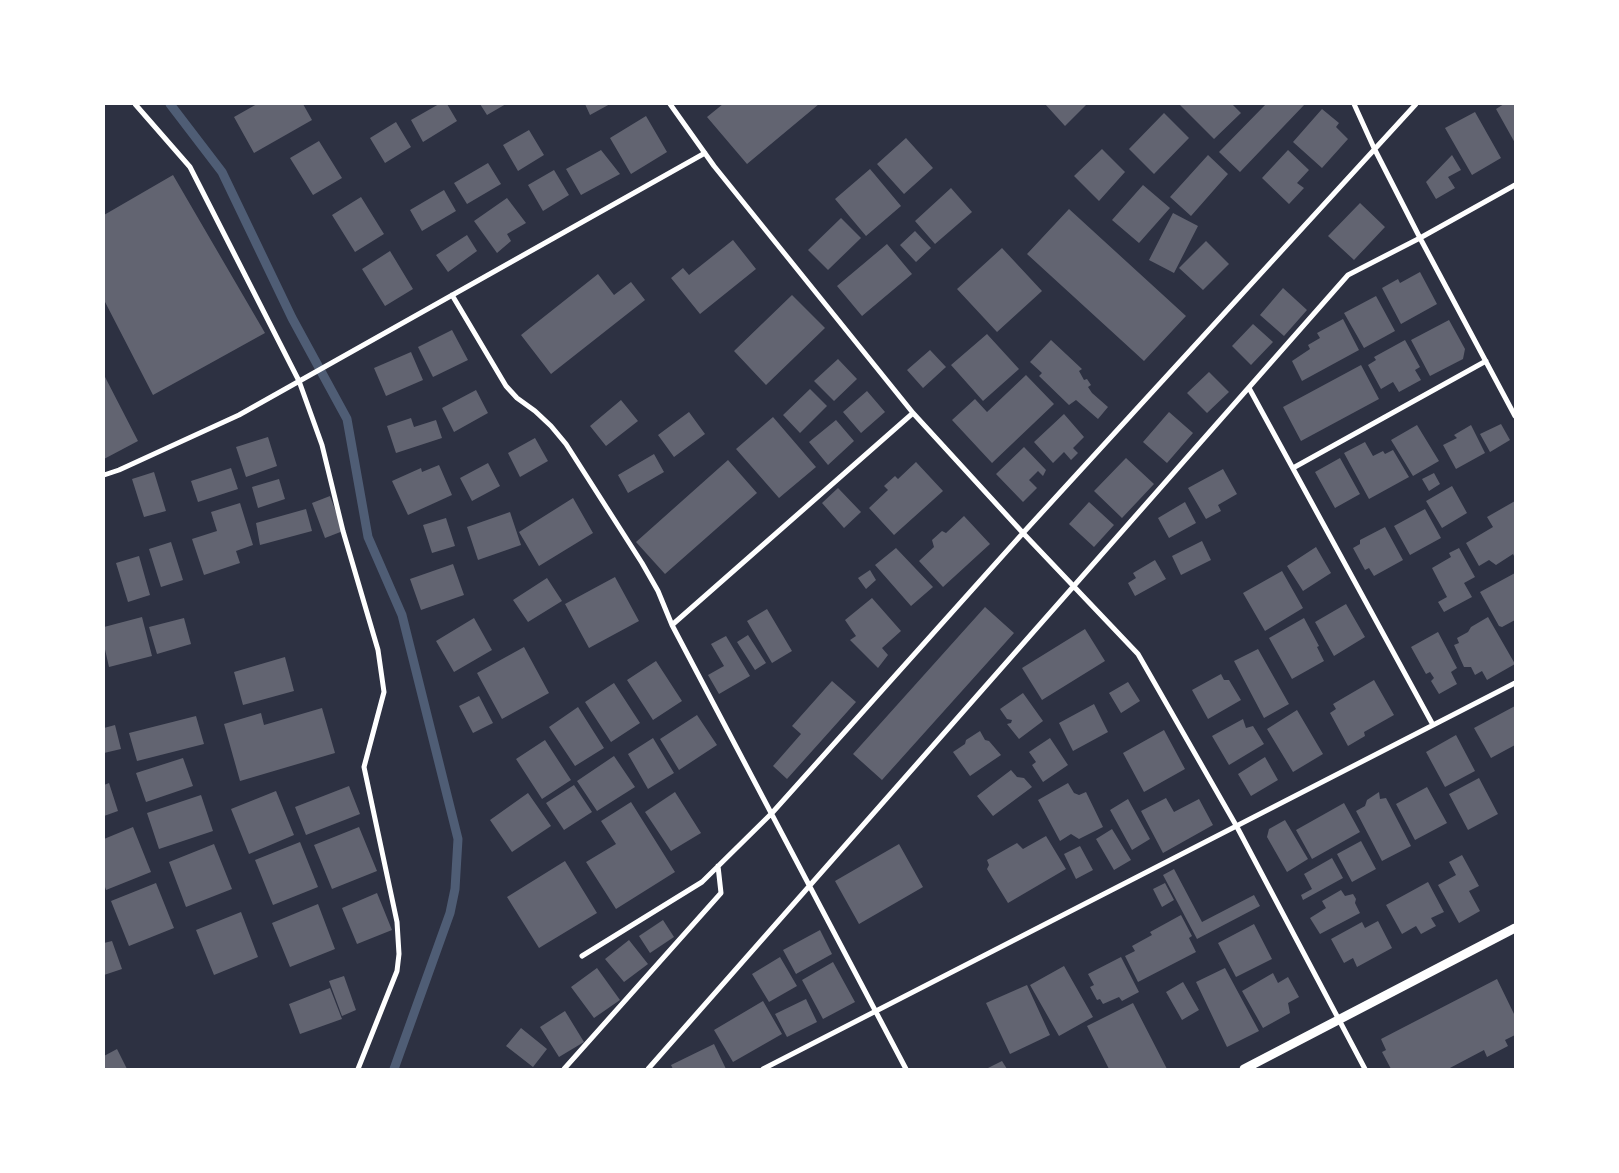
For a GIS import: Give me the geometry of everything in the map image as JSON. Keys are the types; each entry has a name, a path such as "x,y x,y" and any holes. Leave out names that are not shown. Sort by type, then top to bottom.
{"street":[{"path":"135,104 190,167 301,380 322,446 343,531 378,650 384,692 364,767 397,922 399,954 397,971 358,1069"},
{"path":"670,104 705,153 912,413 1138,654 1237,827 1365,1069"},
{"path":"1354,104 1420,238 1515,416"},
{"path":"582,956 702,882 772,813 1023,533 1416,104"},
{"path":"104,474 119,470 239,415 705,153"},
{"path":"648,1069 1348,275 1420,238 1515,185"},
{"path":"452,295 506,386 517,398 551,426 566,444 658,591 672,625 906,1069"},
{"path":"1293,468 1486,361"},
{"path":"1249,388 1434,725"},
{"path":"672,625 912,413"},
{"path":"763,1069 1515,683"},
{"path":"564,1069 721,893 718,866"},
{"path":"1244,1069 1515,928"}],"building":[{"path":"257,104 303,104 312,120 254,153 234,117"},
{"path":"439,104 447,104 457,121 423,142 411,120"},
{"path":"480,104 506,104 487,115"},
{"path":"585,104 610,104 590,115"},
{"path":"723,104 819,104 747,164 707,117"},
{"path":"1045,104 1087,104 1065,126"},
{"path":"1179,104 1232,104 1241,113 1214,139"},
{"path":"1266,104 1305,104 1240,172 1219,152"},
{"path":"1504,104 1515,104 1515,143 1496,109"},
{"path":"1322,109 1339,123 1336,127 1348,139 1322,168 1293,142"},
{"path":"1475,112 1501,158 1472,175 1445,128"},
{"path":"1164,113 1189,138 1154,174 1129,149"},
{"path":"646,116 667,152 631,174 610,138"},
{"path":"396,122 411,147 385,163 370,138"},
{"path":"529,130 544,155 518,171 503,145"},
{"path":"906,138 933,168 904,194 877,164"},
{"path":"319,141 342,178 313,195 290,158"},
{"path":"1102,149 1125,172 1099,201 1074,176"},
{"path":"601,150 620,174 581,195 566,169"},
{"path":"1288,150 1309,170 1297,183 1304,188 1289,204 1262,178"},
{"path":"1208,155 1228,174 1191,216 1170,197"},
{"path":"1452,155 1461,170 1448,177 1455,188 1436,199 1426,182"},
{"path":"488,163 501,184 467,204 454,183"},
{"path":"870,169 901,206 866,236 835,199"},
{"path":"554,170 569,195 543,211 528,185"},
{"path":"173,175 265,333 153,395 104,300 104,215"},
{"path":"1143,185 1170,208 1139,243 1112,220"},
{"path":"951,188 972,212 935,244 915,221"},
{"path":"444,190 456,211 422,231 410,210"},
{"path":"361,197 384,234 355,252 332,215"},
{"path":"507,198 526,223 507,234 511,241 497,253 474,221"},
{"path":"1360,203 1385,227 1354,260 1328,236"},
{"path":"1069,209 1186,316 1144,361 1027,254"},
{"path":"1173,213 1198,226 1174,273 1149,260"},
{"path":"841,218 861,238 828,270 808,250"},
{"path":"915,231 931,248 916,262 900,245"},
{"path":"467,235 477,251 448,272 436,255"},
{"path":"733,240 756,269 700,314 671,278 683,268 689,275"},
{"path":"1206,241 1229,264 1203,290 1179,268"},
{"path":"887,244 912,274 862,316 837,286"},
{"path":"1002,248 1042,291 997,332 957,289"},
{"path":"390,251 413,289 385,306 362,269"},
{"path":"1420,272 1437,304 1401,324 1382,288 1398,279 1400,283"},
{"path":"598,274 614,295 631,282 645,300 551,374 521,335"},
{"path":"1283,288 1307,310 1284,336 1260,315"},
{"path":"792,295 825,328 766,385 734,351"},
{"path":"1376,296 1395,331 1364,348 1344,313"},
{"path":"1343,319 1359,350 1302,381 1292,361 1310,349 1308,345 1320,338 1317,333"},
{"path":"1449,320 1465,349 1463,359 1430,376 1411,340"},
{"path":"1253,324 1273,342 1251,365 1232,346"},
{"path":"452,330 468,360 433,377 418,347"},
{"path":"987,334 1019,369 983,401 951,365"},
{"path":"1051,340 1082,369 1079,371 1084,380 1087,379 1091,385 1088,387 1092,393 1108,407 1098,419 1076,400 1069,405 1039,376 1042,373 1030,362"},
{"path":"1405,340 1420,367 1415,370 1421,380 1399,392 1393,382 1381,389 1368,365 1376,360 1374,357"},
{"path":"930,350 946,367 923,388 907,370"},
{"path":"411,352 423,380 386,396 374,368"},
{"path":"838,359 857,379 834,401 814,381"},
{"path":"1361,365 1379,399 1301,441 1283,407"},
{"path":"1209,372 1229,392 1207,413 1187,393"},
{"path":"104,375 138,441 104,459"},
{"path":"1026,375 1054,404 992,463 952,420 975,399 987,412"},
{"path":"810,389 827,406 800,433 783,415"},
{"path":"476,390 488,413 454,432 442,408"},
{"path":"867,391 885,412 861,433 843,412"},
{"path":"621,400 638,421 606,446 590,426"},
{"path":"689,412 705,434 674,457 658,435"},
{"path":"1169,412 1193,433 1167,463 1143,442"},
{"path":"1064,414 1084,437 1073,448 1078,453 1071,460 1064,452 1053,463 1034,442"},
{"path":"773,417 816,467 779,498 736,449"},
{"path":"411,418 414,427 436,420 442,438 396,453 387,426"},
{"path":"836,420 854,441 828,465 809,442"},
{"path":"1501,424 1510,440 1490,452 1480,434"},
{"path":"1417,425 1439,461 1413,476 1391,440"},
{"path":"1471,425 1485,453 1456,469 1443,445 1457,438 1454,435"},
{"path":"268,437 277,466 246,477 236,447"},
{"path":"535,438 548,461 520,477 508,453"},
{"path":"1365,442 1373,456 1383,451 1385,454 1393,450 1409,477 1369,499 1344,453"},
{"path":"1024,447 1046,470 1043,476 1038,471 1029,480 1037,488 1023,502 996,474"},
{"path":"654,454 664,472 628,493 618,475"},
{"path":"1126,458 1154,484 1122,518 1094,491"},
{"path":"1340,458 1360,494 1335,508 1315,472"},
{"path":"728,460 757,493 665,574 636,542"},
{"path":"916,462 943,491 894,535 869,508 888,490 884,486 895,476 898,479"},
{"path":"488,463 500,486 472,501 460,478"},
{"path":"439,465 452,495 408,515 392,481 421,468 422,472"},
{"path":"231,468 238,489 198,502 191,481"},
{"path":"1223,469 1237,494 1218,505 1221,511 1206,519 1188,488"},
{"path":"154,472 166,511 144,517 132,479"},
{"path":"1434,473 1440,484 1429,491 1422,479"},
{"path":"279,479 285,499 258,508 252,487"},
{"path":"1452,486 1467,513 1442,528 1426,501"},
{"path":"838,488 861,512 844,528 822,503"},
{"path":"330,496 343,531 325,538 312,503"},
{"path":"573,498 593,533 539,566 519,532"},
{"path":"1515,501 1515,558 1513,554 1496,565 1489,560 1479,566 1466,543 1493,527 1487,517"},
{"path":"1089,502 1114,525 1094,547 1069,524"},
{"path":"1185,502 1196,523 1169,538 1158,518"},
{"path":"240,503 253,545 236,551 240,563 204,575 192,539 217,531 211,512"},
{"path":"306,509 312,531 260,545 256,523"},
{"path":"1425,509 1441,538 1410,555 1394,526"},
{"path":"510,512 521,545 478,560 467,527"},
{"path":"964,516 990,544 943,587 919,561 934,547 932,540 942,531 946,533"},
{"path":"446,518 455,546 432,553 423,525"},
{"path":"1385,527 1403,560 1374,576 1369,568 1365,570 1353,548 1360,544 1360,540"},
{"path":"1202,541 1211,560 1181,575 1172,556"},
{"path":"171,542 183,580 161,587 149,549"},
{"path":"1316,547 1331,573 1303,591 1287,566"},
{"path":"896,548 933,587 911,606 875,565"},
{"path":"1459,548 1475,577 1464,583 1472,597 1444,612 1438,602 1447,597 1432,568 1451,557 1449,553"},
{"path":"139,556 150,595 128,602 116,563"},
{"path":"1155,560 1166,579 1135,596 1128,583 1136,578 1133,573"},
{"path":"453,564 464,595 421,610 410,579"},
{"path":"870,570 876,580 866,589 858,578"},
{"path":"1282,571 1303,608 1265,631 1243,593"},
{"path":"1515,573 1515,620 1502,627 1499,626 1480,592"},
{"path":"615,577 639,621 589,648 565,604"},
{"path":"547,578 562,601 528,622 513,600"},
{"path":"872,598 901,631 882,648 888,655 878,668 850,640 856,636 845,620"},
{"path":"1346,604 1365,637 1334,656 1315,622"},
{"path":"985,607 1014,633 882,780 853,754"},
{"path":"767,609 792,651 772,663 747,621"},
{"path":"142,617 152,656 109,667 104,645 104,627"},
{"path":"1488,617 1515,664 1487,680 1482,671 1475,675 1471,667 1464,667 1454,645 1459,643 1457,638"},
{"path":"184,618 191,644 157,654 149,627"},
{"path":"474,618 492,650 454,672 436,641"},
{"path":"1304,618 1319,646 1317,647 1324,661 1292,679 1269,638"},
{"path":"1085,629 1105,661 1042,700 1022,668"},
{"path":"1438,632 1457,668 1451,672 1457,684 1439,694 1431,681 1434,678 1430,672 1426,674 1411,647"},
{"path":"748,635 766,663 755,670 737,642"},
{"path":"726,636 750,676 719,694 708,675 724,666 711,644"},
{"path":"524,647 549,693 502,719 477,673"},
{"path":"1258,649 1289,704 1264,718 1234,661"},
{"path":"285,657 294,691 243,705 234,672"},
{"path":"656,661 682,701 653,720 627,680"},
{"path":"1221,674 1224,680 1229,680 1241,700 1208,719 1192,690"},
{"path":"1374,680 1394,715 1364,732 1365,736 1348,746 1330,713 1336,709 1333,704"},
{"path":"832,681 856,702 787,779 773,766 801,734 792,726"},
{"path":"1128,682 1140,701 1121,713 1109,693"},
{"path":"614,683 640,723 611,742 585,702"},
{"path":"1023,693 1043,721 1019,739 1007,724 1011,723 1012,720 1007,719 1000,709"},
{"path":"479,696 493,723 473,733 459,706"},
{"path":"1094,704 1108,732 1073,751 1059,723"},
{"path":"1515,706 1515,745 1491,758 1474,728"},
{"path":"578,707 604,748 575,766 549,727"},
{"path":"322,708 335,753 240,781 224,724 261,713 264,725"},
{"path":"1297,710 1323,754 1293,772 1267,729"},
{"path":"697,715 717,745 679,770 660,739"},
{"path":"196,716 204,744 137,761 129,733"},
{"path":"1243,719 1246,728 1253,726 1264,744 1229,765 1212,736"},
{"path":"115,725 121,749 104,753 104,728"},
{"path":"1164,730 1185,769 1144,792 1123,753"},
{"path":"980,731 985,740 989,741 1001,755 970,776 953,752"},
{"path":"1456,735 1475,771 1445,787 1426,752"},
{"path":"653,738 674,773 648,789 628,754"},
{"path":"1050,738 1068,765 1043,782 1032,765 1036,762 1029,752"},
{"path":"545,740 571,780 542,799 516,759"},
{"path":"614,756 635,787 597,811 577,781"},
{"path":"1265,757 1278,780 1251,796 1238,774"},
{"path":"183,758 193,786 146,802 136,773"},
{"path":"1011,770 1017,777 1024,778 1032,787 993,816 977,796"},
{"path":"1479,778 1498,814 1468,830 1449,794"},
{"path":"109,783 118,811 104,816 104,785"},
{"path":"1068,783 1074,793 1079,795 1086,792 1103,827 1079,839 1071,834 1060,841 1038,800"},
{"path":"574,785 592,812 564,830 546,803"},
{"path":"349,786 360,814 306,835 295,807"},
{"path":"1427,787 1447,823 1415,840 1396,804"},
{"path":"276,791 294,835 249,854 231,809"},
{"path":"675,792 701,833 671,851 645,812"},
{"path":"1379,792 1380,799 1386,798 1411,846 1382,861 1356,811 1365,806 1367,800"},
{"path":"528,793 551,826 512,852 490,820"},
{"path":"201,795 213,831 159,849 147,813"},
{"path":"1166,798 1174,812 1199,799 1213,825 1163,853 1141,811"},
{"path":"1128,799 1150,839 1132,850 1110,810"},
{"path":"631,802 675,872 616,909 586,862 616,844 601,821"},
{"path":"1344,803 1360,832 1312,859 1296,830"},
{"path":"1285,820 1308,859 1287,872 1267,837 1269,829"},
{"path":"133,827 151,872 106,890 104,884 104,839"},
{"path":"359,827 377,871 332,889 314,845"},
{"path":"1112,829 1131,860 1114,870 1096,839"},
{"path":"1046,836 1066,869 1008,903 987,869 989,865 987,860 1017,843 1023,849"},
{"path":"1361,841 1376,869 1352,882 1337,854"},
{"path":"300,842 318,887 273,905 255,860"},
{"path":"214,844 232,889 186,907 169,862"},
{"path":"899,844 923,887 859,924 835,881"},
{"path":"1080,846 1093,870 1076,879 1064,854"},
{"path":"1462,855 1479,886 1469,891 1480,911 1459,923 1438,885 1456,875 1449,862"},
{"path":"1332,858 1343,878 1303,900 1301,895 1312,889 1304,874"},
{"path":"565,861 597,913 539,948 507,897"},
{"path":"1174,869 1202,922 1254,895 1260,906 1197,939 1163,875"},
{"path":"1428,882 1444,912 1431,918 1436,926 1421,934 1416,926 1402,934 1386,905"},
{"path":"156,883 174,928 129,946 111,901"},
{"path":"1165,883 1174,900 1162,907 1153,889"},
{"path":"1341,890 1345,896 1353,894 1360,913 1320,934 1310,918 1326,908 1322,901"},
{"path":"377,893 392,930 357,944 342,908"},
{"path":"318,904 335,949 290,967 272,923"},
{"path":"241,912 258,957 214,975 196,930"},
{"path":"1181,915 1192,936 1189,938 1196,952 1138,982 1125,956 1135,951 1132,946 1152,935 1150,932"},
{"path":"663,920 674,937 650,953 639,936"},
{"path":"1378,921 1392,948 1357,967 1353,958 1344,963 1331,939 1362,922 1365,928"},
{"path":"1254,924 1272,959 1236,977 1218,943"},
{"path":"820,930 832,954 796,974 783,950"},
{"path":"629,940 648,964 624,982 605,959"},
{"path":"112,941 122,969 104,975 104,943"},
{"path":"780,957 797,986 769,1002 752,974"},
{"path":"1121,957 1139,992 1122,1001 1119,997 1103,1004 1100,999 1097,1000 1090,987 1094,985 1088,974"},
{"path":"833,962 855,1002 823,1019 802,980"},
{"path":"1064,966 1093,1017 1059,1036 1030,985"},
{"path":"597,968 620,1000 594,1018 571,987"},
{"path":"1225,968 1259,1031 1227,1047 1196,982"},
{"path":"1273,973 1278,983 1288,977 1299,997 1288,1003 1290,1013 1263,1028 1242,991"},
{"path":"344,976 356,1010 342,1016 329,981"},
{"path":"1497,979 1515,1016 1515,1035 1505,1040 1508,1046 1487,1057 1484,1050 1448,1069 1391,1069 1382,1052 1386,1050 1381,1039"},
{"path":"1183,982 1199,1010 1182,1020 1166,992"},
{"path":"1027,985 1050,1035 1010,1054 986,1003"},
{"path":"330,988 342,1019 300,1034 289,1004"},
{"path":"806,999 817,1022 787,1037 775,1014"},
{"path":"763,1001 782,1034 733,1062 714,1030"},
{"path":"1133,1003 1167,1069 1109,1069 1087,1026"},
{"path":"565,1011 584,1042 559,1057 540,1027"},
{"path":"521,1028 547,1049 533,1067 506,1046"},
{"path":"714,1044 726,1069 673,1069 671,1065"},
{"path":"117,1049 127,1069 104,1069 104,1056"},
{"path":"1002,1061 1007,1069 986,1069"}],"waterway":[{"path":"170,104 222,172 292,318 347,419 368,537 402,615 458,839 455,889 450,913 394,1069"}]}
